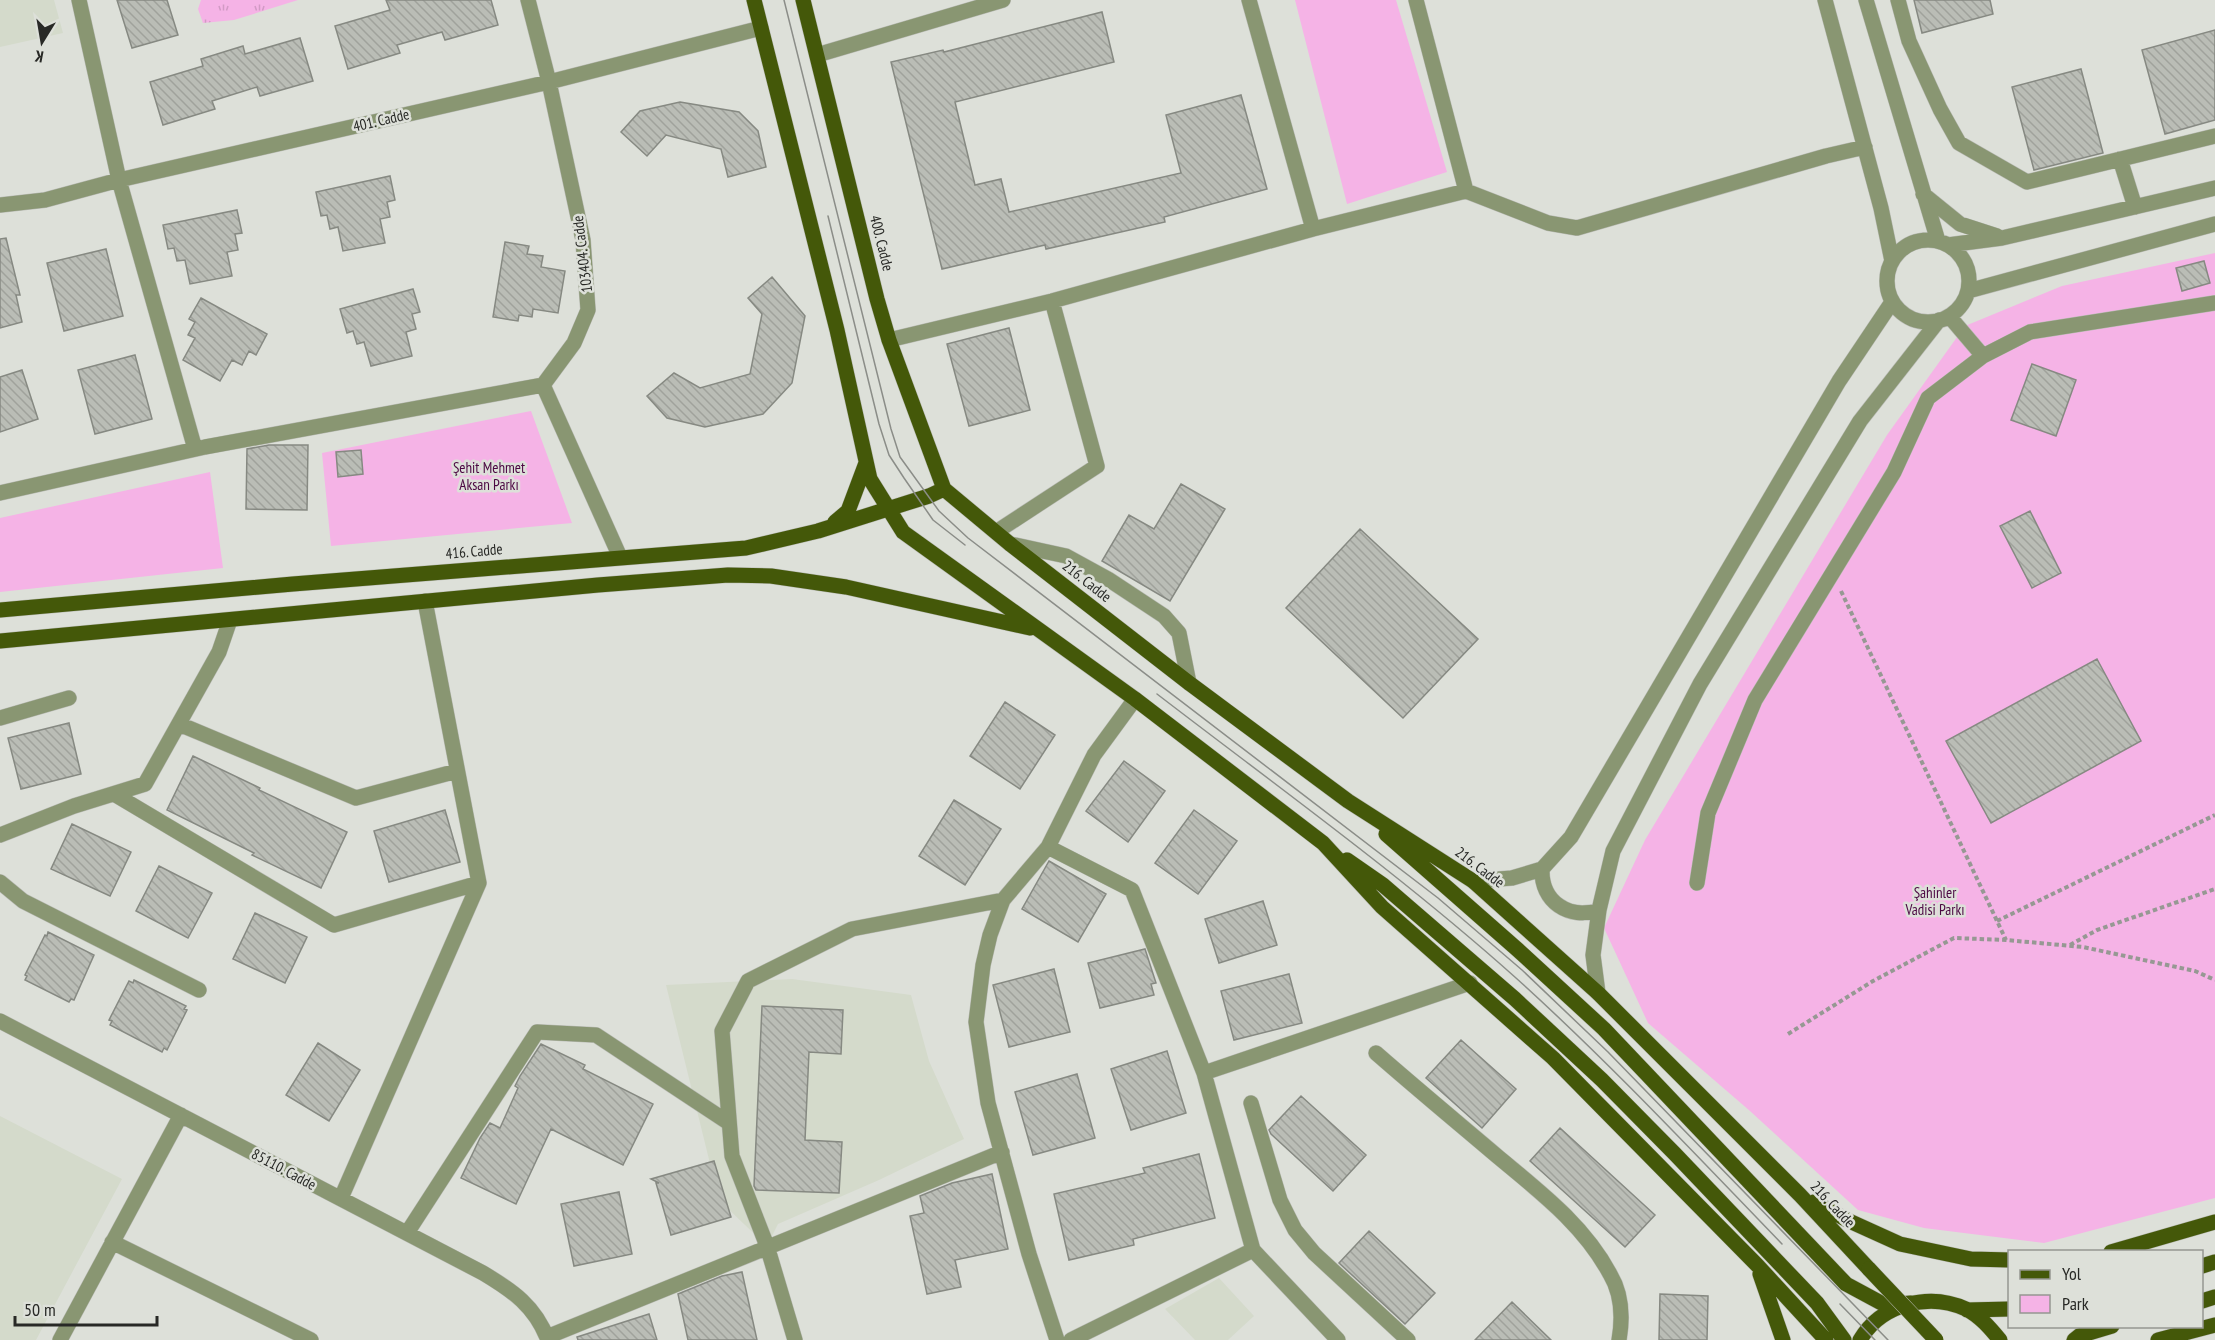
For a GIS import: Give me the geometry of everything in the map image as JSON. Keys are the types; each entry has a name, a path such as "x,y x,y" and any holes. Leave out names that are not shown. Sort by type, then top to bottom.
{"main road":[{"path":"754,0 837,330 870,479 903,532 1135,699 1392,893 1515,999 1593,1072 1817,1303 1844,1340"},
{"name":"400. Cadde","path":"802,0 877,299 944,489"},
{"path":"818,531 839,520 848,511 866,463"},
{"name":"216. Cadde","path":"944,489 1010,544 1189,683 1348,801 1473,881 1598,993 1800,1195 1936,1340"},
{"name":"416. Cadde","path":"0,610 746,548 818,531 929,496 944,489"},
{"path":"0,641 728,575 771,576 875,593 1036,629"},
{"path":"1348,801 1604,1029 1846,1284 1885,1305 1930,1300 1949,1303 1967,1310 1986,1323 2000,1340"},
{"path":"1323,843 1382,907 1553,1058 1756,1265 1826,1340"},
{"path":"1800,1195 1900,1244 1971,1258 2008,1260"},
{"path":"2115,1250 2215,1222"},
{"path":"1756,1265 1783,1340"},
{"path":"1860,1340 1871,1325 1883,1315 1911,1303"},
{"path":"1967,1310 2008,1309"},
{"path":"2158,1340 2215,1325"},
{"path":"2074,1340 2079,1336 2105,1328"}],"street":[{"path":"79,0 119,180 195,449"},
{"name":"103404. Cadde","path":"528,0 549,82 583,240 588,310 574,344 543,385"},
{"path":"817,55 1003,0"},
{"path":"1249,0 1312,229"},
{"path":"1416,0 1466,191"},
{"path":"1825,0 1881,208 1892,261 1887,281 1892,302 1908,316 1928,322 1944,318"},
{"path":"1598,993 1593,955 1599,910 1613,851 1700,684 1860,421 1944,318 1957,309 1968,291 1969,280 1963,260 1943,243 1923,194 1866,0"},
{"path":"1898,0 1909,41 1936,101 1959,143 2027,182 2215,136"},
{"name":"401. Cadde","path":"0,205 45,200 119,180 549,82 761,28"},
{"path":"890,340 1052,301 1312,229 1466,191 1548,223 1577,228 1826,156 1865,147"},
{"path":"2120,159 2135,207"},
{"path":"1892,261 1906,246 1916,241 1943,243 2002,238 2215,188"},
{"path":"1923,194 1960,224 2002,238"},
{"path":"1968,291 2215,224"},
{"path":"996,532 1097,466 1052,301"},
{"path":"1473,881 1512,878 1542,869 1571,837 1839,381 1892,302"},
{"path":"1697,883 1708,813 1755,700 1894,472 1928,398 1983,356 2030,332 2215,303"},
{"path":"1944,318 1983,356"},
{"path":"0,493 195,449 543,385 620,557"},
{"path":"1010,544 1066,556 1108,579 1164,616 1179,633 1189,683"},
{"path":"341,1198 479,883 425,601"},
{"path":"0,835 74,806 145,784 219,652 230,620"},
{"path":"0,718 69,698"},
{"path":"1057,1340 1029,1254 988,1103 976,1022 983,965 990,935 1003,900 1048,846 1094,755 1135,699"},
{"path":"179,724 356,798 458,771"},
{"path":"114,794 334,925 479,883"},
{"path":"1048,846 1132,890 1204,1073 1253,1250 1338,1340"},
{"path":"1542,869 1544,886 1557,906 1582,914 1599,910"},
{"path":"0,882 23,901 198,990"},
{"path":"795,1340 767,1246 732,1156 722,1031 748,981 852,929 1003,900"},
{"path":"1204,1073 1470,983"},
{"name":"85110. Cadde","path":"0,1021 483,1273 516,1293 537,1318 547,1338"},
{"path":"407,1233 537,1032 596,1035 729,1123"},
{"path":"1376,1053 1553,1203 1588,1241 1611,1274 1616,1287 1621,1314 1619,1340"},
{"path":"1251,1103 1280,1200 1295,1230 1314,1253 1408,1340"},
{"path":"60,1340 181,1115"},
{"path":"547,1338 767,1246 1002,1152"},
{"path":"112,1242 311,1340"},
{"path":"1071,1340 1253,1250"}],"path":[{"path":"1832,572 2006,940"},
{"path":"1997,921 2215,815"},
{"path":"2069,946 2097,930 2215,889"},
{"path":"1788,1034 1873,981 1954,938 2083,947 2195,971 2215,980"}],"shaded area":[{"path":"0,0 54,0 63,33 0,47"},
{"path":"792,979 911,995 929,1061 964,1139 879,1180 778,1224 767,1246 719,1200 666,985"},
{"path":"0,1116 122,1179 36,1340 0,1340"},
{"path":"1219,1278 1254,1316 1228,1340 1195,1340 1165,1309"}],"green space":[{"path":"201,0 298,0 234,20 203,23 198,9"},
{"path":"1295,0 1396,0 1447,172 1347,204"},
{"name":"Şahinler Vadisi Parkı","path":"2215,253 2215,1198 2044,1243 1924,1228 1858,1210 1750,1111 1648,1023 1604,928 1645,840 1887,435 1965,326 2062,286"},
{"name":"Şehit Mehmet Aksan Parkı","path":"531,411 572,523 331,546 322,453"},
{"path":"210,472 223,568 0,592 0,518"}],"building":[{"path":"117,0 167,0 178,35 132,48"},
{"path":"386,0 491,0 498,25 445,40 442,32 397,45 400,53 348,69 335,26 390,10"},
{"path":"1914,0 1990,0 1993,14 1922,33"},
{"path":"1102,12 1114,62 955,102 975,185 1001,179 1009,212 1181,173 1166,115 1241,95 1267,189 1164,217 1165,222 1046,249 1045,245 942,269 891,62 943,50 944,52"},
{"path":"2215,30 2215,120 2165,134 2142,50"},
{"path":"300,38 313,81 260,96 257,87 212,101 215,109 163,125 150,82 203,66 201,59 243,46 245,54"},
{"path":"2081,69 2103,153 2034,170 2012,87"},
{"path":"680,102 739,112 758,131 766,167 728,177 721,149 666,135 647,156 621,132 640,111"},
{"path":"390,176 395,200 387,202 390,217 380,219 385,243 343,251 338,227 330,229 327,215 321,216 316,192"},
{"path":"237,210 242,233 235,234 238,250 227,252 232,276 190,284 185,260 177,261 174,248 168,249 163,225"},
{"path":"6,238 20,295 16,295 22,322 0,328 0,239"},
{"path":"505,242 529,246 527,254 543,256 541,267 565,271 558,313 533,309 532,317 519,315 518,321 493,317"},
{"path":"106,249 123,316 64,331 47,263"},
{"path":"2204,261 2210,283 2182,291 2176,268"},
{"path":"772,277 805,316 792,383 763,414 705,427 667,418 647,396 674,373 700,388 750,374 762,314 748,298"},
{"path":"413,289 420,312 412,314 416,329 406,332 412,356 371,366 364,342 357,344 353,331 347,333 340,309"},
{"path":"201,298 267,334 256,355 249,351 242,365 232,360 220,381 183,360 195,338 188,335 195,322 189,319"},
{"path":"1009,328 1030,410 969,426 947,344"},
{"path":"135,355 152,419 95,434 78,370"},
{"path":"2032,364 2076,380 2056,436 2011,420"},
{"path":"22,370 38,419 0,432 0,377"},
{"path":"269,445 308,445 307,510 246,509 247,449"},
{"path":"361,450 363,474 338,477 336,452"},
{"path":"1181,484 1225,509 1170,601 1102,561 1129,515 1154,529"},
{"path":"2030,511 2061,573 2032,588 2000,526"},
{"path":"1360,529 1478,639 1403,718 1286,608"},
{"path":"2097,659 2141,741 1991,823 1946,741"},
{"path":"1005,702 1055,735 1020,789 970,756"},
{"path":"69,723 81,774 21,789 8,738"},
{"path":"193,756 347,832 321,888 167,810"},
{"path":"1124,761 1165,791 1128,842 1086,811"},
{"path":"954,800 1001,829 965,885 919,856"},
{"path":"445,810 460,862 389,882 374,831"},
{"path":"1194,810 1237,841 1198,894 1155,863"},
{"path":"72,824 131,852 110,896 51,869"},
{"path":"1049,861 1106,894 1078,942 1022,909"},
{"path":"159,866 212,893 188,938 136,911"},
{"path":"1263,901 1277,945 1219,963 1205,919"},
{"path":"255,913 307,937 285,983 233,959"},
{"path":"48,932 94,955 74,1000 71,999 69,1002 25,980 27,976 25,975"},
{"path":"1145,949 1156,983 1151,984 1154,995 1100,1008 1088,963"},
{"path":"1054,969 1070,1032 1009,1047 993,985"},
{"path":"1289,974 1302,1023 1234,1040 1221,991"},
{"path":"134,980 186,1006 184,1009 187,1010 167,1050 164,1048 162,1052 110,1025 112,1021 109,1020 129,981 133,983"},
{"path":"762,1006 843,1010 841,1054 809,1052 805,1140 842,1142 839,1193 756,1190 754,1186"},
{"path":"1461,1040 1516,1089 1482,1128 1426,1078"},
{"path":"318,1043 360,1070 329,1121 286,1095"},
{"path":"541,1044 585,1065 583,1069 653,1104 623,1165 551,1129 516,1204 461,1178 480,1138 490,1123 500,1128 518,1088 515,1086"},
{"path":"1167,1051 1186,1113 1131,1130 1111,1069"},
{"path":"1077,1074 1095,1138 1033,1155 1015,1092"},
{"path":"1301,1096 1366,1155 1333,1191 1269,1130"},
{"path":"1560,1128 1655,1215 1625,1247 1530,1161"},
{"path":"1199,1154 1215,1218 1133,1239 1134,1245 1069,1260 1054,1194 1145,1173 1143,1168"},
{"path":"714,1161 731,1217 671,1235 656,1183 659,1183 651,1179"},
{"path":"992,1174 1008,1249 955,1260 961,1287 927,1294 910,1216 924,1213 920,1196 952,1183"},
{"path":"619,1192 632,1254 574,1266 561,1204"},
{"path":"1369,1231 1435,1293 1405,1324 1339,1263"},
{"path":"742,1272 757,1340 688,1340 678,1294 722,1276"},
{"path":"1660,1294 1708,1296 1707,1340 1659,1340"},
{"path":"1512,1302 1551,1340 1475,1340"},
{"path":"649,1314 657,1340 578,1340 577,1337"}],"tram line":[{"path":"784,0 891,429 900,457 939,511 968,538 1438,898 1522,970 1608,1052 1888,1340"},
{"path":"828,216 879,424 889,455 933,520 965,545"},
{"path":"1157,694 1384,868 1473,940 1551,1010 1618,1075 1782,1244"},
{"path":"1840,1304 1875,1340"}]}
